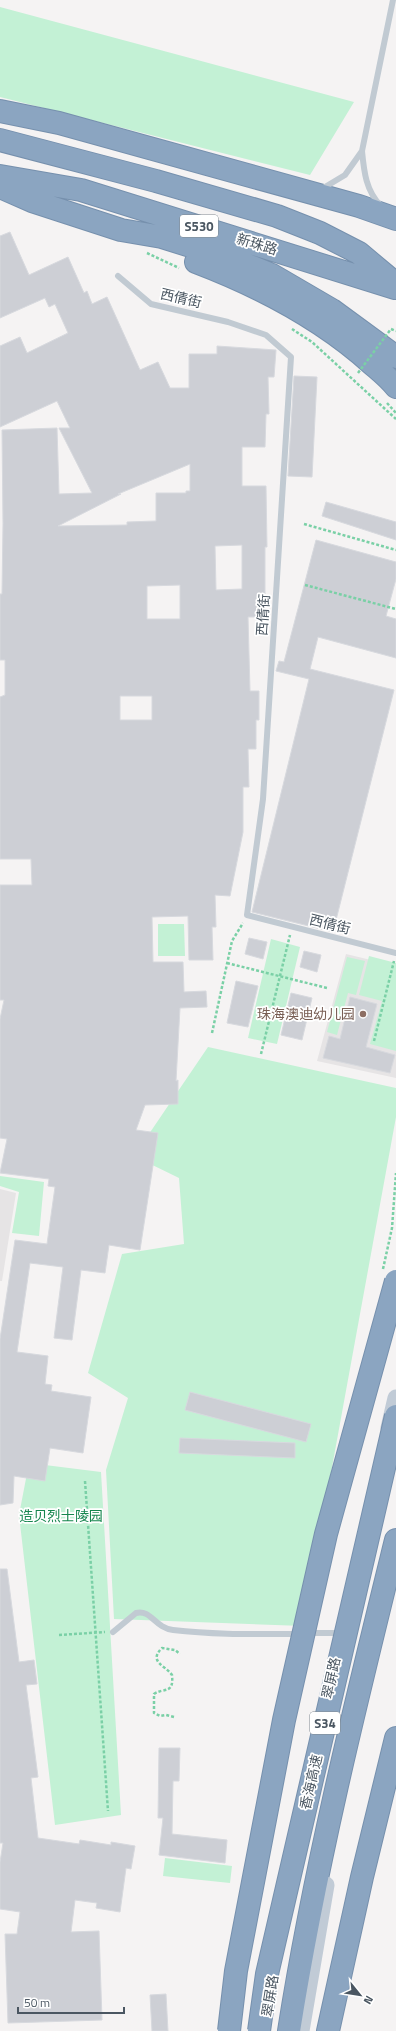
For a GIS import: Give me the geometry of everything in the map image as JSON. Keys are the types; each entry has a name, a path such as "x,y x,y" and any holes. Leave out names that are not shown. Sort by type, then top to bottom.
{"highway":[{"path":"0,111 59,123 314,193 394,218"},
{"path":"0,140 156,181 277,216 320,233 359,253 396,284"},
{"name":"新珠路","path":"0,176 81,190 396,288"},
{"path":"0,187 32,202 121,230 155,246 219,270 275,296 326,328 359,352 396,386"},
{"path":"121,230 162,237 235,260 272,275 332,310 396,357"},
{"path":"229,2031 236,1971 288,1705 326,1534 396,1280"},
{"name":"香海高速","path":"259,2031 269,1967 396,1416"},
{"name":"香海高速","path":"289,2031 309,1918 364,1672 396,1540"},
{"path":"328,2031 362,1877 396,1738"},
{"path":"362,1877 396,1804"}],"main road":[{"name":"翠屏路","path":"264,2031 291,1870 340,1633 396,1398"},
{"path":"301,2031 328,1877 396,1556"}],"lane":[{"path":"394,0 362,151 365,176 370,192 394,218"},
{"path":"314,193 345,175 362,151"},
{"name":"西倩街","path":"118,276 151,304 228,322 266,335 292,357 263,798 247,915 396,954"},
{"path":"113,1632 136,1613 140,1612 148,1614 157,1624 173,1630 249,1634 340,1633"}],"path":[{"path":"146,253 180,268"},
{"path":"286,326 312,342 396,419"},
{"path":"358,373 391,329 396,331"},
{"path":"304,524 396,550"},
{"path":"305,585 396,609"},
{"path":"212,1033 232,941 247,915"},
{"path":"261,1054 292,927"},
{"path":"374,1041 396,954"},
{"path":"227,963 327,988"},
{"path":"85,1481 108,1811"},
{"path":"58,1635 113,1632"},
{"path":"174,1717 166,1715 160,1716 154,1713 154,1694 168,1690 172,1687 173,1680 172,1676 158,1663 157,1657 158,1652 162,1648 175,1650 180,1654"}],"shaded area":[{"name":"珠海澳迪幼儿园","path":"346,954 396,966 396,1078 317,1061"},
{"path":"0,1189 16,1193 2,1281 0,1281"}],"green space":[{"path":"0,7 354,102 310,175 0,97"},
{"path":"158,924 184,924 185,956 158,956"},
{"path":"271,939 300,947 277,1044 248,1038"},
{"path":"369,956 396,963 396,1051 370,1044 382,1001 359,995"},
{"path":"347,957 365,961 356,995 348,993 337,1035 327,1032"},
{"path":"208,1047 396,1088 396,1117 303,1626 114,1619 106,1470 128,1398 88,1373 122,1254 184,1244 179,1178 134,1156"},
{"path":"0,1176 44,1182 39,1236 12,1233 19,1192 0,1186"},
{"name":"造贝烈士陵园","path":"29,1463 101,1472 121,1815 55,1825 19,1515"},
{"path":"165,1858 232,1866 230,1883 163,1876"}],"building":[{"path":"10,232 29,275 68,257 84,293 87,291 92,304 107,297 140,370 158,362 170,388 189,388 189,354 217,354 217,346 276,350 274,377 268,377 269,414 266,414 265,447 242,447 242,486 266,486 267,547 265,547 265,617 248,617 250,691 259,691 259,720 256,720 256,749 248,749 249,787 243,787 243,832 230,896 215,895 216,927 212,927 213,960 189,960 188,916 152,917 153,962 183,962 184,992 206,991 207,1007 180,1008 176,1081 178,1080 178,1104 145,1105 136,1130 158,1133 140,1250 109,1245 105,1273 81,1270 72,1340 54,1338 63,1267 30,1263 17,1352 48,1356 45,1384 52,1385 51,1391 91,1397 83,1453 50,1448 45,1481 14,1476 13,1503 0,1505 0,1339 15,1240 47,1244 55,1187 48,1186 49,1179 0,1173 7,1139 0,1138 0,1019 4,1000 0,1000 0,885 32,885 31,859 0,859 0,697 5,695 5,660 0,660 0,594 2,594 3,524 2,430 57,428 59,494 92,493 59,428 70,428 57,401 0,427 0,346 20,337 27,353 68,333 55,304 49,307 45,298 0,318 0,236","holes":["190,464 190,491 186,491 186,493 156,493 156,521 127,522 127,525 58,526 121,494 118,494","242,545 242,589 216,590 215,546","180,585 180,619 147,619 147,586","120,696 152,696 152,720 120,720"]},
{"path":"294,376 317,377 312,477 288,476"},
{"path":"326,502 396,522 396,540 322,516"},
{"path":"316,540 396,562 396,579 386,616 396,619 396,658 318,637 310,669 394,690 333,932 252,912 309,679 276,671 279,661 284,662"},
{"path":"249,938 267,942 263,959 245,954"},
{"path":"304,951 321,955 317,972 300,967"},
{"path":"236,981 258,986 248,1027 227,1023"},
{"path":"291,993 312,998 302,1040 281,1035"},
{"path":"350,997 377,1004 366,1047 395,1055 390,1073 323,1058 329,1036 340,1039"},
{"path":"190,1392 311,1424 306,1442 185,1410"},
{"path":"180,1438 295,1443 295,1458 179,1453"},
{"path":"0,1569 7,1569 19,1662 34,1660 37,1684 26,1685 38,1777 31,1778 38,1838 79,1844 80,1840 111,1845 111,1842 135,1846 131,1869 126,1868 120,1912 96,1908 97,1903 75,1900 71,1932 99,1931 102,2020 8,2023 5,1934 17,1934 20,1912 0,1909 0,1862 3,1843 0,1843"},
{"path":"159,1748 180,1748 179,1781 173,1781 172,1834 227,1840 225,1863 159,1855 163,1818 158,1818"},
{"path":"166,1994 168,2031 152,2031 150,1995"}],"place":[{"name":"珠海澳迪幼儿园","path":"363,1014"}]}
